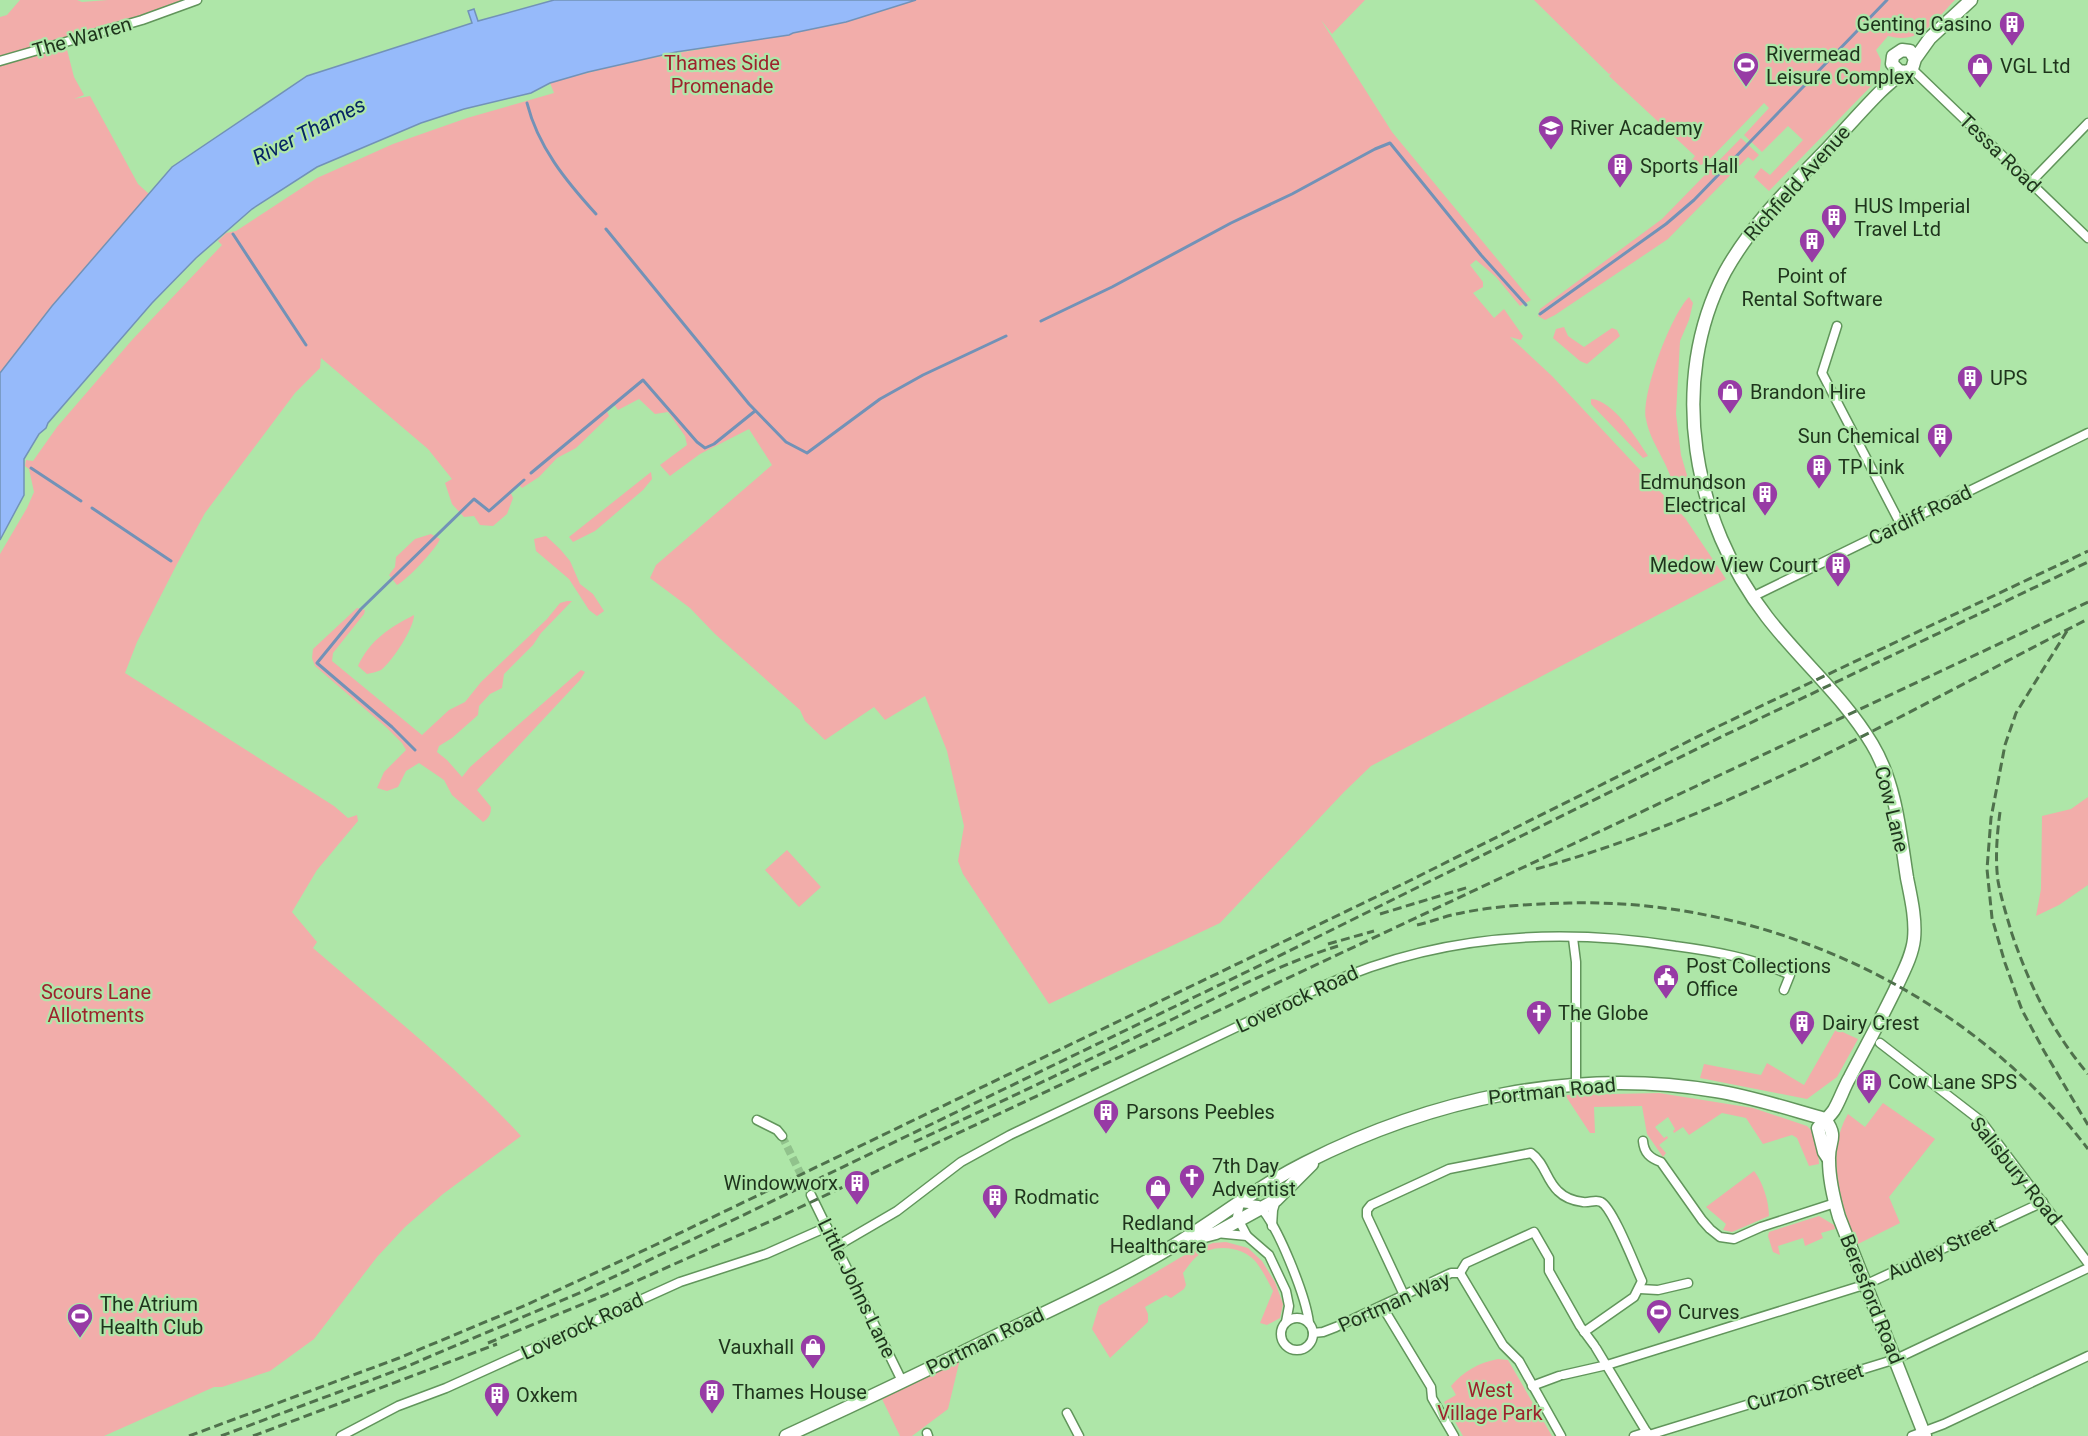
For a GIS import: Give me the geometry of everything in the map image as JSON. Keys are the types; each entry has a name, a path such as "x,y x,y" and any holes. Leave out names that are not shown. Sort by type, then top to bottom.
{"street":[{"name":"The Warren","path":"0,61 142,20 197,0"},
{"path":"1906,63 1918,42 1930,39 1971,0"},
{"name":"Richfield Avenue","path":"1706,494 1695,442 1693,394 1704,327 1716,292 1735,256 1755,226 1906,63"},
{"name":"Tessa Road","path":"1906,63 2088,238"},
{"path":"2031,182 2088,123"},
{"path":"1837,326 1822,373 1900,525"},
{"name":"Cardiff Road","path":"1752,597 2088,433"},
{"name":"Cow Lane","path":"1706,494 1730,557 1752,597 1774,627 1860,726 1878,755 1892,794 1896,813 1914,916 1914,940 1903,973 1833,1111 1825,1119"},
{"name":"Loverock Road","path":"837,1246 880,1222 953,1167 1002,1139 1348,974 1399,958 1471,943 1562,935 1573,938 1586,936 1691,948 1766,965 1790,975 1784,990"},
{"path":"1573,938 1576,962 1576,1084"},
{"name":"Salisbury Road","path":"1880,1043 1981,1121 2088,1263"},
{"name":"Portman Road","path":"786,1436 1080,1296 1183,1241 1204,1225 1290,1171 1322,1155 1377,1130 1451,1105 1510,1093 1576,1084 1648,1084 1703,1089 1755,1099 1825,1119"},
{"name":"Beresford Road","path":"1825,1119 1818,1128 1824,1152 1828,1158 1835,1203 1896,1359 1920,1435"},
{"path":"757,1120 777,1130 782,1136"},
{"path":"1643,1141 1644,1149 1652,1159 1660,1162 1706,1224 1720,1237 1734,1239 1761,1227 1835,1203"},
{"path":"1404,1295 1367,1216 1367,1210 1371,1205 1449,1169 1531,1153 1540,1160 1556,1189 1566,1197 1583,1202 1598,1200 1604,1203 1642,1281 1634,1297 1584,1332 1607,1365 1648,1434"},
{"name":"Portman Road","path":"1183,1241 1216,1233 1276,1200 1322,1155"},
{"name":"Little Johns Lane","path":"811,1195 902,1381"},
{"path":"1272,1226 1276,1200"},
{"name":"Audley Street","path":"1532,1386 1561,1375 1607,1365 1867,1284 2043,1202"},
{"path":"1261,1207 1254,1203 1240,1203 1237,1217 1247,1236 1262,1247 1277,1268 1289,1306 1281,1338 1291,1348 1299,1350 1311,1342 1313,1333 1309,1323 1295,1317 1286,1322"},
{"name":"Portman Way","path":"1261,1207 1300,1286 1309,1323"},
{"name":"Loverock Road","path":"341,1436 398,1406 446,1388 680,1282 766,1254 827,1227"},
{"name":"Portman Way","path":"1313,1333 1336,1327 1451,1273 1460,1273 1466,1263 1534,1232 1549,1258 1549,1271 1584,1332"},
{"path":"1216,1233 1247,1236"},
{"name":"Curzon Street","path":"1634,1436 1648,1434 1896,1359 2088,1268"},
{"path":"1460,1273 1503,1345 1516,1357 1561,1436"},
{"path":"1640,1289 1658,1290 1688,1282"},
{"path":"1382,1306 1431,1388 1432,1398 1454,1436"},
{"path":"1920,1435 2088,1356"},
{"path":"1067,1413 1079,1436"}],"green space":[{"path":"20,0 77,0 82,2 192,0 64,38 74,77 84,95 74,99 90,96 138,184 149,194 52,306 0,373 0,17 7,15"},
{"path":"916,0 1365,0 1332,34 1321,20 1392,132 1531,300 1520,306 1496,277 1476,260 1470,265 1483,282 1483,287 1473,293 1494,318 1504,309 1523,336 1521,340 1510,337 1552,376 1685,518 1726,579 1371,766 1220,923 1049,1004 963,874 958,861 964,826 947,751 925,696 885,720 874,707 825,740 805,721 800,710 715,634 690,608 650,578 656,565 772,465 749,429 700,454 670,476 660,465 687,445 685,436 668,412 655,414 639,399 618,410 613,403 606,409 609,416 576,448 557,458 539,477 522,488 518,484 510,491 513,498 507,514 493,526 480,525 474,516 464,517 452,504 445,483 452,479 428,449 321,358 320,368 295,393 205,513 137,642 125,673 334,806 348,818 357,815 358,821 317,870 292,912 317,942 313,948 446,1062 521,1136 443,1194 405,1227 377,1257 314,1339 270,1371 222,1387 214,1387 104,1436 0,1436 0,554 34,492 29,469 25,466 26,460 33,461 57,427 132,340 222,245 218,241 226,233 236,231 317,178 393,144 467,118 554,93 550,83 609,67 668,55 789,35 846,22"},
{"name":"Rivermead Leisure Complex","path":"1534,0 1955,0 1933,23 1918,34 1899,38 1888,36 1876,50 1881,60 1879,78 1769,191 1754,177 1761,168 1770,175 1803,140 1788,126 1762,152 1744,135 1769,108 1764,103 1708,161 1701,165 1691,161 1695,156 1609,76 1612,72 1609,74"},
{"path":"1741,138 1759,155 1753,161 1748,157 1668,239 1555,315 1545,320 1538,316 1540,309 1662,219"},
{"path":"1689,297 1693,303 1680,341 1676,414 1681,455 1689,482 1684,486 1673,484 1648,427 1646,407 1653,374 1666,337"},
{"path":"1564,327 1568,336 1584,347 1612,328 1617,330 1620,336 1587,364 1580,361 1553,338 1556,329"},
{"path":"1591,399 1608,406 1616,413 1648,456 1643,458 1591,404"},
{"path":"651,472 652,479 643,490 595,531 573,542 569,537"},
{"path":"431,534 440,539 437,544 414,571 397,585 389,575 395,567 396,557 415,539"},
{"path":"546,536 570,561 580,584 593,594 604,611 597,616 589,610 569,579 536,551 534,539"},
{"path":"572,601 504,674 502,688 490,694 479,706 478,715 452,738 439,746 437,752 462,777 470,767 581,670 585,672 477,790 491,807 487,819 483,822 452,795 444,780 419,763 406,771 398,787 387,791 377,788 384,772 406,750 387,728 315,666 312,658 313,649 357,608 365,610 333,653 332,661 422,735 449,710 465,702 481,682 547,619 560,603"},
{"path":"414,615 406,636 386,666 379,671 367,674 358,666 374,642"},
{"path":"2088,797 2088,885 2059,905 2036,916 2041,889 2042,816 2071,809"},
{"path":"787,850 821,887 799,907 765,870"},
{"path":"1836,1029 1858,1039 1837,1077 1807,1099 1700,1078 1704,1064 1761,1075 1767,1063 1804,1085"},
{"path":"1659,1093 1753,1108 1807,1126 1814,1133 1819,1164 1809,1166 1797,1138 1792,1135 1763,1144 1746,1118 1722,1113 1689,1135 1683,1127 1674,1133 1675,1129 1668,1117 1655,1127 1664,1138 1667,1136 1668,1138 1659,1145 1666,1153 1663,1157 1647,1134 1642,1106 1594,1107 1595,1133 1590,1133 1565,1095"},
{"path":"1883,1103 1935,1139 1889,1197 1900,1223 1856,1245 1841,1196 1836,1162 1837,1146 1848,1114 1865,1127"},
{"path":"1754,1171 1765,1192 1769,1216 1732,1232 1723,1230 1726,1224 1706,1207"},
{"path":"1819,1216 1834,1225 1835,1229 1821,1233 1823,1238 1805,1246 1803,1238 1778,1246 1780,1255 1773,1252 1769,1232"},
{"path":"1226,1242 1248,1248 1262,1261 1275,1282 1283,1304 1280,1318 1267,1325 1260,1323 1273,1291 1263,1272 1250,1256 1235,1249 1209,1250 1195,1258 1183,1273 1186,1285 1184,1289 1171,1298 1166,1295 1145,1307 1148,1322 1110,1358 1092,1329 1099,1306 1193,1250 1213,1243"},
{"path":"960,1359 948,1409 912,1436 900,1436 882,1399"},
{"name":"West Village Park","path":"1498,1359 1508,1360 1552,1436 1463,1436 1444,1402 1456,1395 1451,1386 1472,1368"}],"water":[{"name":"River Thames","path":"554,0 916,0 846,22 789,35 676,52 588,72 550,83 531,93 464,109 421,123 317,167 252,209 196,258 152,303 48,423 24,459 24,495 0,540 0,373 52,306 172,167 307,76 472,23 468,11 474,9 478,21"}],"waterway":[{"path":"1540,314 1666,224 1694,200 1887,0"},
{"path":"527,103 538,134 554,163 596,214"},
{"path":"1041,321 1112,287 1231,223 1390,143 1481,255 1526,305"},
{"path":"606,229 749,404 786,442 807,453 880,399 923,375 1006,336"},
{"path":"233,234 306,345"},
{"path":"531,473 643,380 697,442 705,448 714,444 755,411"},
{"path":"31,468 81,501"},
{"path":"415,750 392,727 317,663 361,609 474,499 489,511 524,480"},
{"path":"92,508 171,561"}],"tunnel":[{"path":"782,1136 811,1195"}],"railway":[{"path":"189,1436 399,1358 526,1305 653,1246 1409,881 1719,726 2088,551"},
{"path":"221,1436 403,1368 584,1291 1269,961 1723,736 2088,562"},
{"path":"488,1343 605,1295 773,1220 2088,602"},
{"path":"1536,869 1609,847 1749,790 1886,724 2088,619"},
{"path":"2067,631 2016,713 2005,745 1991,818 1987,869 1992,918 2022,1010 2088,1125"},
{"path":"2000,812 1997,872 2012,934 2043,1008 2063,1041 2088,1074"},
{"path":"1380,914 1469,887"},
{"path":"1417,925 1484,909 1569,903 1643,906 1717,917 1789,937 1858,965 1923,1001 1984,1044 2039,1093 2088,1149"},
{"path":"1328,944 1374,931"},
{"path":"914,1142 1255,979 1338,946"},
{"path":"253,1436 497,1344"}],"place":[{"name":"Genting Casino","path":"2012,47"},
{"name":"Rivermead Leisure Complex","path":"1746,88"},
{"name":"VGL Ltd","path":"1980,89"},
{"name":"River Academy","path":"1551,151"},
{"name":"Sports Hall","path":"1620,189"},
{"name":"HUS Imperial Travel Ltd","path":"1834,240"},
{"name":"Point of Rental Software","path":"1812,264"},
{"name":"UPS","path":"1970,401"},
{"name":"Brandon Hire","path":"1730,415"},
{"name":"Sun Chemical","path":"1940,459"},
{"name":"TP Link","path":"1819,490"},
{"name":"Edmundson Electrical","path":"1765,517"},
{"name":"Medow View Court","path":"1838,588"},
{"name":"Post Collections Office","path":"1666,1000"},
{"name":"The Globe","path":"1539,1036"},
{"name":"Dairy Crest","path":"1802,1046"},
{"name":"Cow Lane SPS","path":"1869,1105"},
{"name":"Parsons Peebles","path":"1106,1135"},
{"name":"7th Day Adventist","path":"1192,1200"},
{"name":"Windowworx","path":"857,1206"},
{"name":"Redland Healthcare","path":"1158,1211"},
{"name":"Rodmatic","path":"995,1220"},
{"name":"Curves","path":"1659,1335"},
{"name":"The Atrium Health Club","path":"80,1339"},
{"name":"Vauxhall","path":"813,1370"},
{"name":"Thames House","path":"712,1415"},
{"name":"Oxkem","path":"497,1418"}],"park label":[{"name":"Thames Side Promenade","path":"722,74"},
{"name":"Scours Lane Allotments","path":"96,1004"}]}
